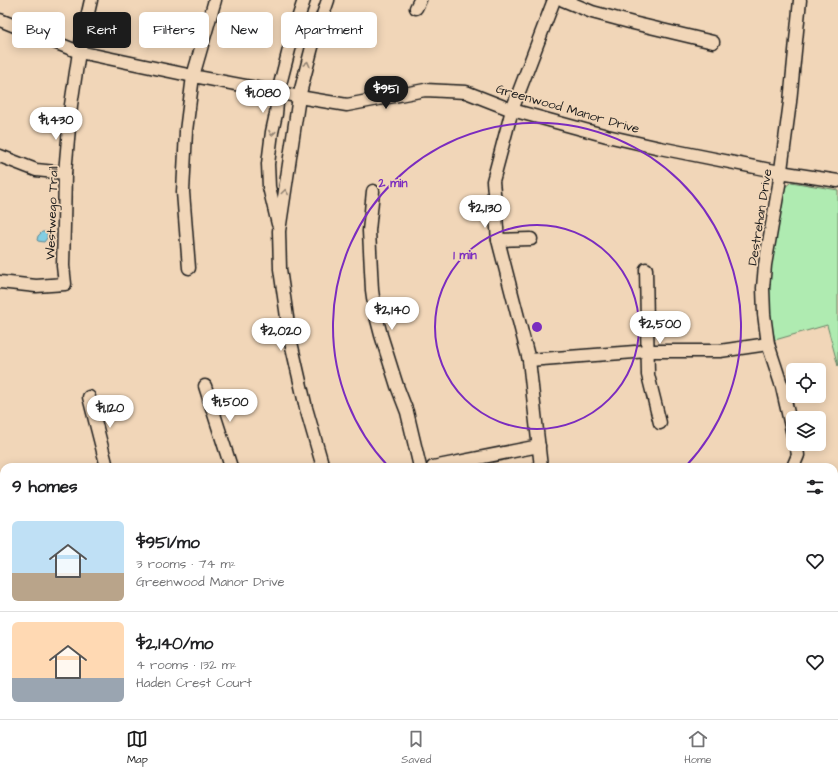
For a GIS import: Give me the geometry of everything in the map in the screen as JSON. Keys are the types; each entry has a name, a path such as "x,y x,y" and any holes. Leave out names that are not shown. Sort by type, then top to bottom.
{"street":[{"name":"Westwego Trail","path":"0,282 36,286 65,284 63,266 65,173 71,105 79,52 91,0"},
{"path":"189,268 183,192 186,131 193,76 215,0"},
{"path":"279,231 270,187 268,164 278,92 293,34 304,0"},
{"path":"322,463 306,408 290,338 280,269 279,231 299,97 312,47 328,0"},
{"path":"541,463 529,360 498,240 493,181 512,110 554,0"},
{"path":"563,0 592,12 713,42"},
{"name":"Destrehan Drive","path":"788,411 782,387 768,344 764,314 763,288 790,102 800,0"},
{"name":"Greenwood Manor Drive","path":"0,20 79,52 299,97 347,105 425,90 466,92 512,110 607,136 780,172 838,182"},
{"path":"0,156 36,170 65,173"},
{"path":"373,191 369,231 372,290 375,312 406,412 419,463"},
{"path":"498,240 531,239"},
{"path":"646,269 648,375 660,423"},
{"path":"529,360 648,351 720,351 768,344"},
{"path":"205,386 230,463"},
{"path":"89,398 106,463"},
{"path":"453,463 539,446"},
{"path":"795,463 798,455 797,451"}],"green space":[{"path":"791,182 838,190 838,366 827,325 775,340 769,314 768,283 783,189"}],"water":[{"path":"42,232 47,232 47,238 44,242 37,240 38,236"}]}
